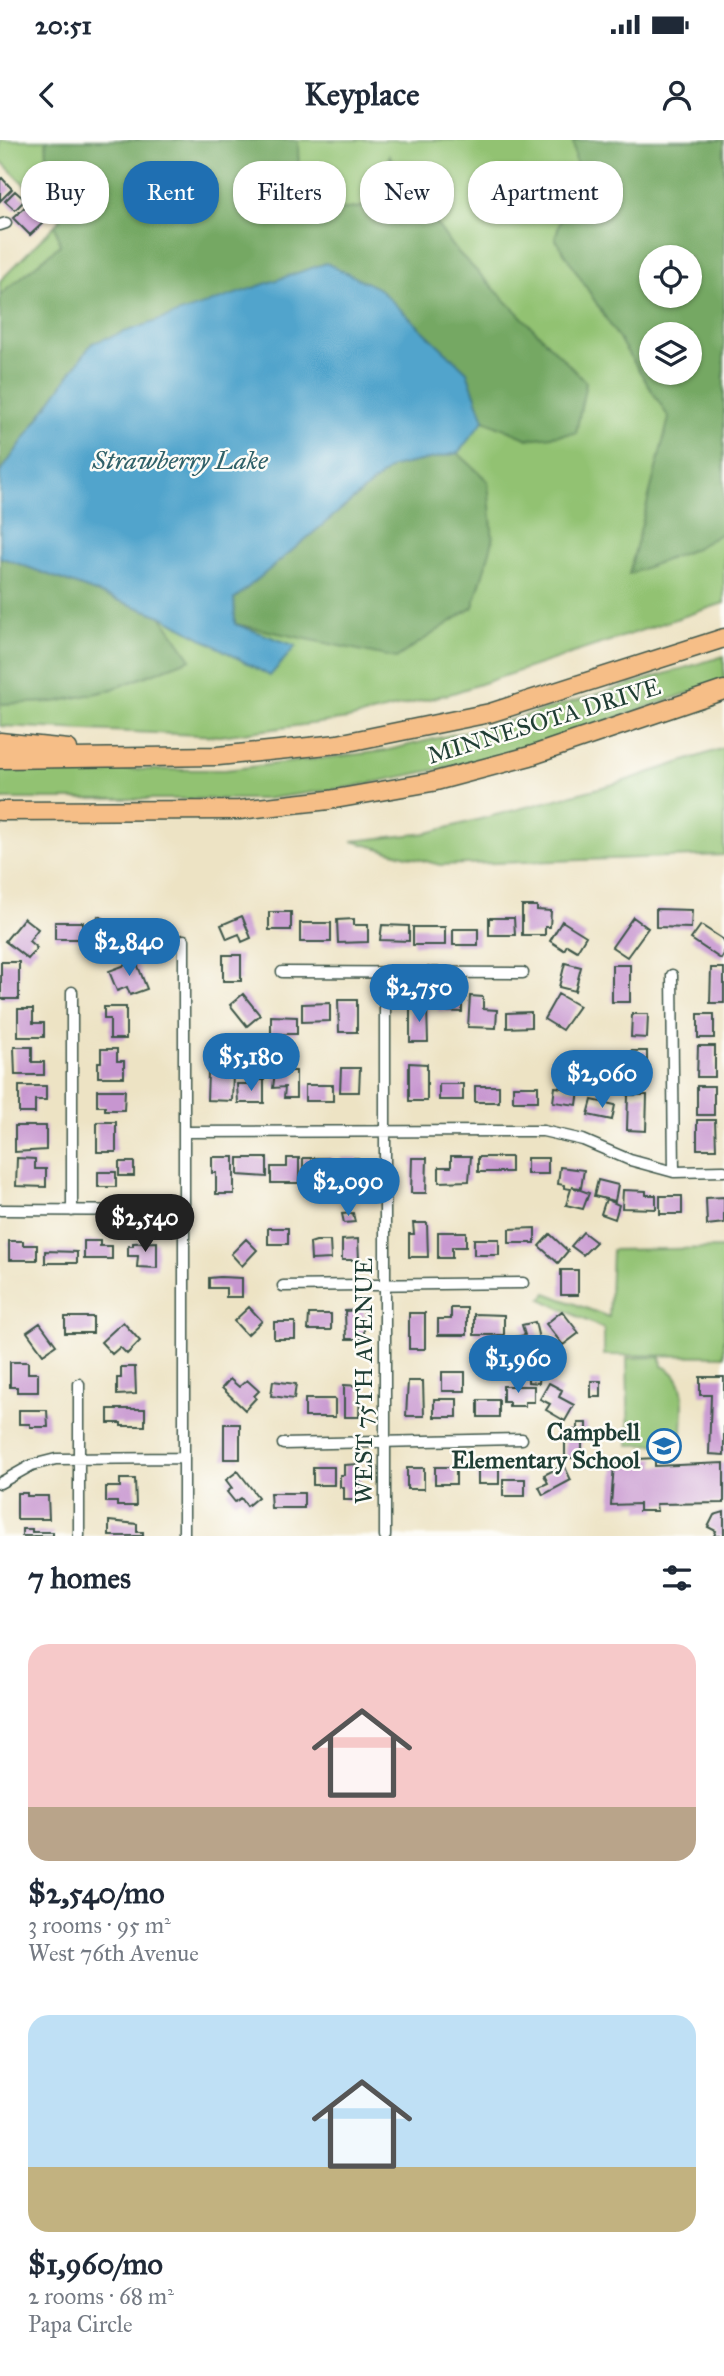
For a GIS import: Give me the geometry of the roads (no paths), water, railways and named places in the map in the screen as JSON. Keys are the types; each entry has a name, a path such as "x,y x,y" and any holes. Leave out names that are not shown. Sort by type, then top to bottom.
{"highway":[{"path":"697,646 724,632"},
{"name":"MINNESOTA DRIVE","path":"0,759 218,756 338,744 490,713 724,638"},
{"name":"MINNESOTA DRIVE","path":"0,811 239,810 329,800 432,782 497,766 724,692"},
{"path":"0,741 138,758"}],"street":[{"path":"184,940 184,1536"},
{"path":"282,972 523,973"},
{"name":"WEST 75TH AVENUE","path":"385,974 385,1536"},
{"path":"672,975 674,1172"},
{"path":"72,992 72,1210"},
{"path":"185,1132 543,1131 583,1140 630,1160 674,1172 724,1171"},
{"path":"0,1210 184,1211"},
{"path":"283,1286 523,1283"},
{"path":"79,1384 79,1536"},
{"path":"283,1444 522,1439"},
{"path":"0,1483 32,1465 56,1459 183,1458"}],"water":[{"name":"Strawberry Lake","path":"326,263 378,288 467,372 484,420 458,453 392,467 234,599 235,624 296,646 270,676 161,616 0,557 0,473 92,343"}],"place":[{"name":"Campbell Elementary School","path":"664,1446"}]}
